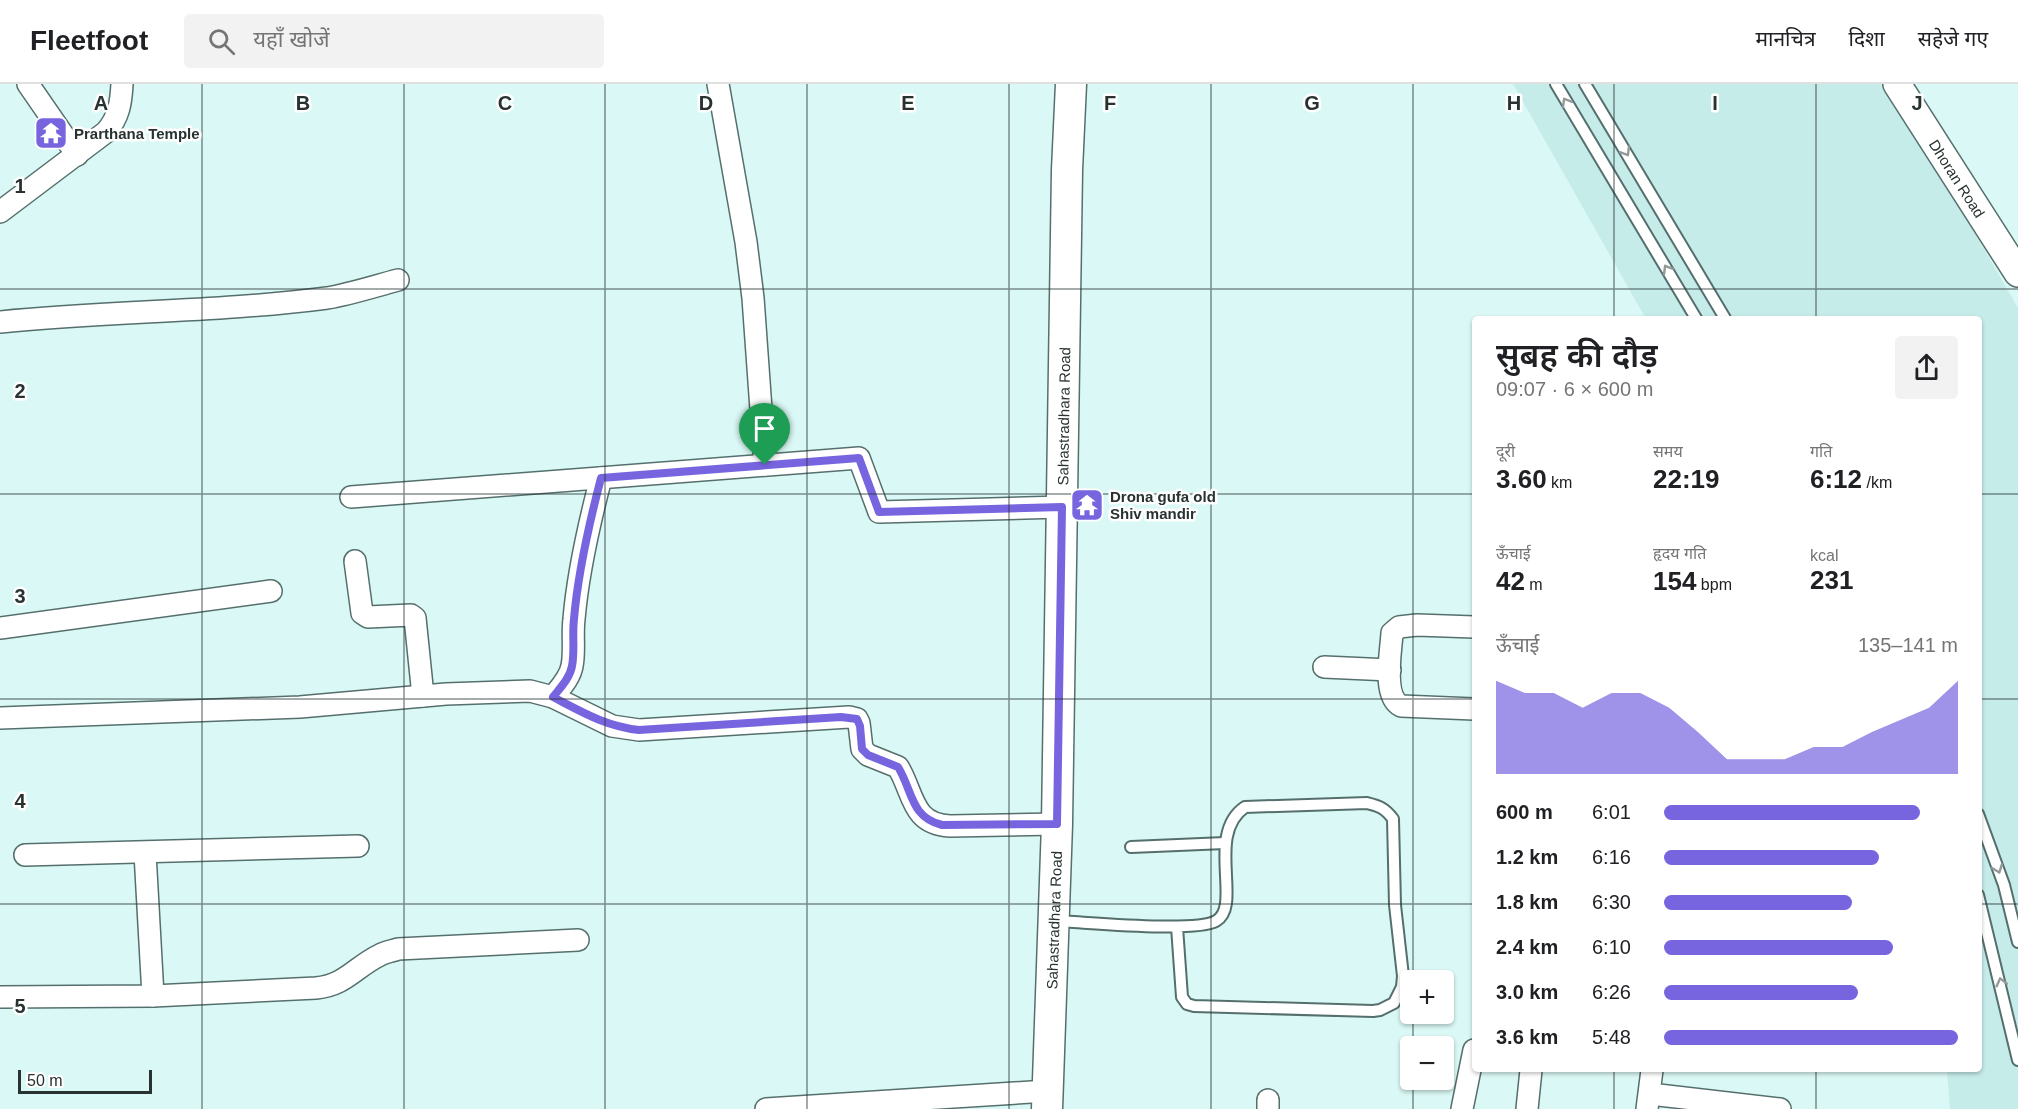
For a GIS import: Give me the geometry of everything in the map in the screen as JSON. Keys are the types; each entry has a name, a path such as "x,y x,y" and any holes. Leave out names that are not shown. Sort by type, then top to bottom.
{"main road":[{"name":"Sahastradhara Road","path":"1047,1100 1055,921 1067,170 1071,84"}],"street":[{"path":"28,84 77,155"},
{"path":"0,212 93,144 113,124 121,105 122,84"},
{"path":"718,84 746,242 753,298 765,465"},
{"name":"Dhoran Road","path":"1898,84 2018,273"},
{"path":"0,322 69,315 236,307 294,301 330,297 398,280"},
{"path":"351,497 859,458 879,512 1062,507"},
{"path":"553,697 568,677 572,667 573,621 590,519 601,478"},
{"path":"355,561 362,613 368,617 411,615 415,618 423,696"},
{"path":"0,628 271,591"},
{"path":"1472,627 1417,625 1399,627 1392,633 1390,670 1390,694 1395,703 1401,706 1472,709"},
{"path":"1324,667 1390,670"},
{"path":"0,718 300,707 423,696 530,691 553,697 612,726 639,730 854,718 860,726 862,749 868,755 898,767 914,804 921,815 928,820 942,825 1057,824"},
{"path":"25,855 358,846"},
{"path":"145,853 153,996"},
{"path":"0,998 153,996 329,987 342,982 381,954 410,947 579,940"},
{"path":"1462,1109 1472,1060"},
{"path":"1527,1109 1531,1072"},
{"path":"1652,1072 1648,1101 1780,1109"},
{"path":"766,1109 1047,1100"}],"lane":[{"path":"1556,84 1695,316"},
{"path":"1585,84 1724,316"},
{"path":"1055,921 1177,927 1210,924 1216,921 1226,908 1225,843 1230,822 1237,812 1245,807 1366,803 1387,810 1393,819 1395,905 1403,976 1399,997 1394,1003 1380,1010 1187,1004 1182,997 1177,927"},
{"path":"1982,825 2004,885 2018,942"},
{"path":"1131,847 1225,843"},
{"path":"1982,910 2018,1059"}],"shaded area":[{"path":"1513,84 1889,84 2018,308 2018,1109 1950,1109 1947,1072 1982,1072 1982,316 1644,316"}],"place":[{"name":"Prarthana Temple","path":"51,133"},
{"name":"Drona gufa old Shiv mandir","path":"1087,505"}],"route":[{"path":"859,458 879,512 1062,507 1057,824 942,825 928,820 921,815 914,804 898,767 864,752 860,726 854,718 639,730 612,726 553,697 568,677 572,667 573,621 590,519 601,478 765,465 859,458"}]}
